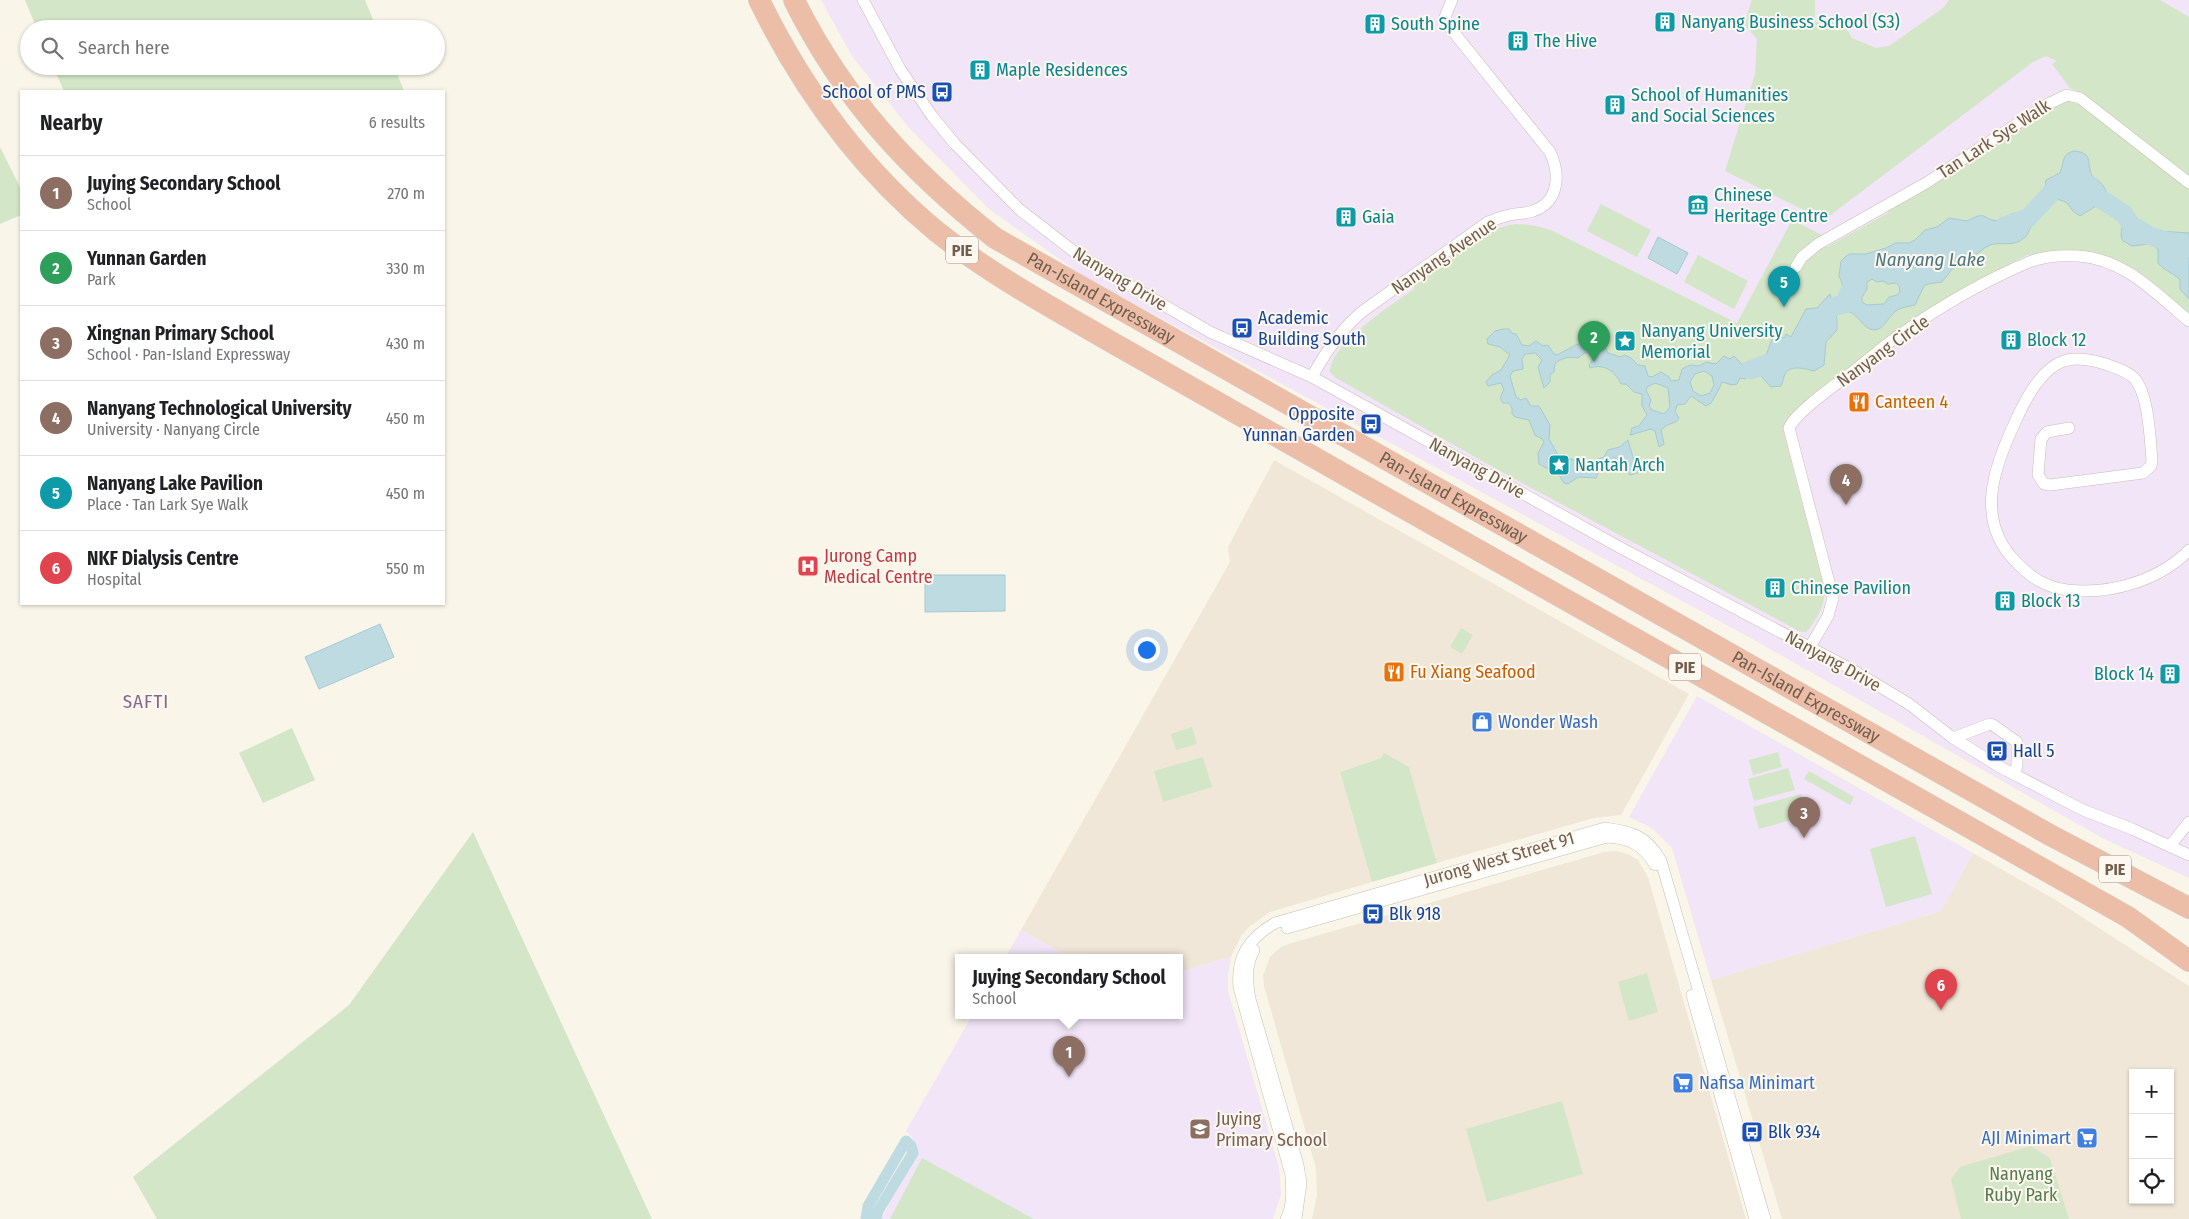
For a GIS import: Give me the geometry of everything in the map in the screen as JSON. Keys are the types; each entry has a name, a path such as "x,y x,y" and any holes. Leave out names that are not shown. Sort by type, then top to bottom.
{"highway":[{"name":"Pan-Island Expressway","path":"759,0 788,57 820,104 869,168 936,230 975,260 1038,299 1242,417 1719,684 2189,951"},
{"name":"Pan-Island Expressway","path":"794,0 824,53 855,100 884,136 929,184 995,238 1762,670 2050,835 2186,904"},
{"path":"2128,917 2189,962"}],"street":[{"name":"Nanyang Drive","path":"863,0 900,69 932,116 979,170 1035,222 1080,257 1210,332 1312,376 1621,548 1810,648 1909,704 1953,738 1985,759 2082,810 2189,855"},
{"name":"Nanyang Avenue","path":"1312,376 1331,344 1350,322 1363,311 1488,222 1504,216 1534,211 1550,199 1554,190 1557,171 1550,152 1447,24 1445,17 1452,0"},
{"name":"Tan Lark Sye Walk","path":"1796,267 1802,257 1818,244 1926,183 2061,96 2074,95 2080,98 2189,183"},
{"name":"Nanyang Circle","path":"1810,648 1828,616 1832,604 1831,588 1823,565 1789,435 1791,422 1827,391 1901,334 1977,286 2043,258 2079,256 2096,258 2123,267 2148,285 2189,321"},
{"path":"2069,428 2047,432 2041,439 2038,475 2044,484 2050,485 2143,473 2151,466 2148,416 2135,379 2126,372 2099,362 2070,360 2056,365 2042,377 2020,410 2001,450 1992,485 1990,506 1993,523 2000,541 2009,556 2043,584 2059,589 2094,590 2127,585 2165,570 2189,550"},
{"path":"1953,738 1990,724 1993,725 2017,742 2018,766 2016,775"},
{"path":"2170,846 2189,822"},
{"name":"Jurong West Street 91","path":"1286,1219 1289,1213 1292,1194 1291,1175 1239,987 1238,972 1242,956 1252,941 1261,931 1275,923 1605,828 1636,835 1652,846 1661,861 1765,1219"},
{"name":"Jurong West Street 91","path":"1296,1219 1301,1183 1298,1165 1250,999 1246,974 1249,959 1256,947 1265,937 1279,930 1607,837 1621,838 1634,842 1647,852 1655,865 1755,1219"}],"shaded area":[{"path":"821,0 2189,0 2189,878 2104,839 1756,641 1083,276 989,209 910,129 852,56"},
{"path":"1274,460 1689,694 1621,815 1594,818 1437,863 1409,767 1381,758 1340,772 1372,882 1270,912 1249,927 1241,936 1231,957 1183,971 1183,954 1064,954 1021,930 1230,562 1228,547"},
{"path":"1697,696 1973,853 1941,911 1711,980 1672,848 1652,828 1629,817"},
{"path":"1616,851 1628,854 1638,860 1648,877 1746,1219 1312,1219 1317,1195 1316,1168 1264,986 1263,976 1270,957 1281,947 1292,943 1604,852"},
{"path":"1973,853 2054,899 2189,986 2189,1219 1782,1219 1711,980 1941,911"},
{"path":"1021,930 1064,954 1007,954"},
{"path":"1231,957 1228,991 1279,1167 1281,1194 1273,1219 881,1219 914,1159 915,1144 912,1137 906,1131 970,1019 1183,1019 1183,971"}],"green space":[{"path":"25,0 365,0 373,20 33,20"},
{"path":"1752,0 1815,0 1815,22 1840,17 1852,38 1876,48 1889,46 1943,8 1949,0 2160,0 2189,17 2189,177 2084,94 2070,88 2052,64 2057,61 2046,56 2033,62 1824,220 1725,171 1755,74 1757,39 1744,24"},
{"path":"57,75 398,75 404,90 64,90"},
{"path":"2068,101 2080,105 2189,189 2189,317 2148,280 2068,251 2027,255 1992,273 1898,331 1867,353 1795,411 1787,419 1784,434 1825,591 1819,613 1806,632 1799,631 1498,470 1336,378 1330,372 1333,361 1340,349 1351,337 1414,289 1414,285 1477,239 1504,226 1516,224 1535,226 1553,231 1737,323 1792,220 1820,234 1827,247 1888,213 1887,211 1994,147 2057,104"},
{"path":"0,147 20,187 20,215 0,224"},
{"path":"1601,204 1651,230 1637,257 1587,231"},
{"path":"1698,255 1748,281 1734,309 1684,282"},
{"path":"1461,628 1473,635 1462,654 1450,647"},
{"path":"1192,727 1197,744 1176,750 1171,734"},
{"path":"292,728 315,780 263,803 239,753"},
{"path":"1778,752 1782,767 1753,775 1749,760"},
{"path":"1384,753 1409,767 1437,863 1372,882 1340,772 1381,758"},
{"path":"1203,757 1212,787 1163,802 1154,771"},
{"path":"1788,768 1795,790 1754,801 1748,779"},
{"path":"1809,771 1854,797 1850,805 1804,779"},
{"path":"1801,794 1807,815 1759,829 1753,807"},
{"path":"473,832 652,1219 157,1219 133,1177 349,1005"},
{"path":"1915,836 1932,894 1886,907 1870,849"},
{"path":"1647,973 1658,1012 1629,1021 1618,982"},
{"path":"1562,1101 1583,1174 1487,1202 1466,1129"},
{"name":"Nanyang Ruby Park","path":"2031,1146 2050,1158 2069,1219 1961,1219 1951,1179 1960,1167"},
{"path":"922,1158 1034,1219 890,1219"}],"water":[{"path":"2074,151 2087,156 2092,176 2102,184 2112,201 2105,212 2096,206 2080,216 2066,202 2057,199 2052,192 2045,188 2046,180 2060,173 2065,157"},
{"path":"2119,204 2130,207 2138,223 2151,230 2149,244 2132,246 2123,241 2121,236 2122,224 2115,216"},
{"name":"Nanyang Lake","path":"2014,213 2025,216 2032,225 2027,236 2020,241 2011,244 1990,245 1964,264 1953,268 1942,282 1924,286 1915,305 1898,310 1877,330 1868,328 1853,314 1846,311 1842,283 1839,276 1841,261 1850,254 1866,254 1896,243 1909,243 1925,230 1937,227 1949,218 1967,221 1978,216 1984,216 1998,221","holes":["1872,279 1877,282 1896,283 1899,286 1900,292 1889,297 1884,304 1867,305 1862,302 1862,297 1867,289 1867,282"]},
{"path":"2159,231 2189,233 2189,299 2180,289 2180,280 2158,263 2158,249 2155,247"},
{"path":"1658,237 1688,253 1677,274 1648,258"},
{"name":"Nanyang Lake","path":"1830,294 1837,319 1837,330 1826,342 1824,365 1814,371 1798,368 1791,369 1785,374 1781,386 1771,387 1761,376 1758,362 1767,353 1774,333 1784,338 1786,334 1791,337 1806,309 1817,308"},
{"path":"1509,329 1512,333 1516,334 1522,345 1529,346 1536,341 1543,346 1548,345 1554,354 1557,355 1578,344 1588,347 1602,342 1608,353 1620,357 1625,355 1638,365 1645,366 1648,376 1652,377 1661,372 1669,377 1671,381 1679,380 1682,369 1690,365 1699,366 1706,362 1716,364 1724,356 1730,359 1734,356 1743,365 1749,365 1751,376 1745,379 1740,378 1737,384 1732,385 1722,382 1711,403 1706,406 1691,396 1685,404 1677,405 1675,412 1679,418 1676,422 1667,425 1661,430 1664,444 1659,447 1655,431 1651,429 1630,435 1632,428 1639,426 1647,415 1642,406 1642,394 1634,392 1626,384 1621,384 1613,372 1605,368 1590,368 1589,365 1592,357 1586,352 1578,358 1565,358 1557,362 1554,372 1550,375 1550,382 1544,388 1538,367 1542,360 1535,353 1525,354 1522,359 1523,369 1513,371 1510,376 1516,397 1521,400 1526,398 1531,406 1539,406 1550,425 1549,439 1558,455 1574,460 1583,469 1587,470 1591,468 1595,460 1604,457 1608,450 1620,447 1628,440 1634,461 1637,463 1647,459 1648,461 1641,466 1638,473 1630,475 1626,470 1625,464 1614,457 1609,461 1611,468 1600,468 1596,478 1578,477 1568,484 1564,483 1559,475 1539,464 1538,453 1544,442 1535,435 1529,420 1515,417 1512,414 1512,408 1509,403 1503,403 1501,396 1504,390 1501,383 1488,386 1486,382 1492,375 1501,370 1510,355 1500,347 1488,344 1487,339 1495,331","holes":["1704,371 1712,376 1714,385 1710,393 1701,396 1693,391 1690,382 1695,374","1655,383 1668,388 1670,407 1664,414 1652,410 1649,406 1651,400 1646,390 1647,387"]},
{"path":"925,575 1005,575 1005,611 925,612"},
{"path":"380,624 394,657 319,689 305,657"}],"waterway":[{"path":"2005,226 2028,218 2052,192 2070,178 2079,179 2090,186 2098,197 2124,214 2131,225 2150,236 2189,248"},
{"path":"1816,325 1832,307 1844,304 1855,280"},
{"path":"1750,370 1781,359"},
{"path":"866,1219 868,1206 906,1141 911,1146 913,1153 878,1211 876,1219"}],"place":[{"name":"Nanyang Business School (S3)","path":"1665,22"},
{"name":"South Spine","path":"1375,24"},
{"name":"The Hive","path":"1518,41"},
{"name":"Maple Residences","path":"980,70"},
{"name":"School of PMS","path":"942,92"},
{"name":"School of Humanities and Social Sciences","path":"1615,105"},
{"name":"Chinese Heritage Centre","path":"1698,205"},
{"name":"Gaia","path":"1346,217"},
{"name":"Nanyang Lake Pavilion","path":"1784,307"},
{"name":"Academic Building South","path":"1242,328"},
{"name":"Block 12","path":"2011,340"},
{"name":"Nanyang University Memorial","path":"1625,341"},
{"name":"Yunnan Garden","path":"1594,362"},
{"name":"Canteen 4","path":"1859,402"},
{"name":"Opposite Yunnan Garden","path":"1371,424"},
{"name":"Nantah Arch","path":"1559,465"},
{"name":"Nanyang Technological University","path":"1846,505"},
{"name":"Jurong Camp Medical Centre","path":"808,566"},
{"name":"Chinese Pavilion","path":"1775,588"},
{"name":"Block 13","path":"2005,601"},
{"name":"Fu Xiang Seafood","path":"1394,672"},
{"name":"Block 14","path":"2170,674"},
{"name":"Wonder Wash","path":"1482,722"},
{"name":"Hall 5","path":"1997,751"},
{"name":"Xingnan Primary School","path":"1804,838"},
{"name":"Blk 918","path":"1373,914"},
{"name":"NKF Dialysis Centre","path":"1941,1010"},
{"name":"Juying Secondary School","path":"1069,1077"},
{"name":"Nafisa Minimart","path":"1683,1083"},
{"name":"Juying Primary School","path":"1200,1129"},
{"name":"Blk 934","path":"1752,1132"},
{"name":"AJI Minimart","path":"2087,1138"}],"district":[{"name":"SAFTI","path":"146,701"}]}
